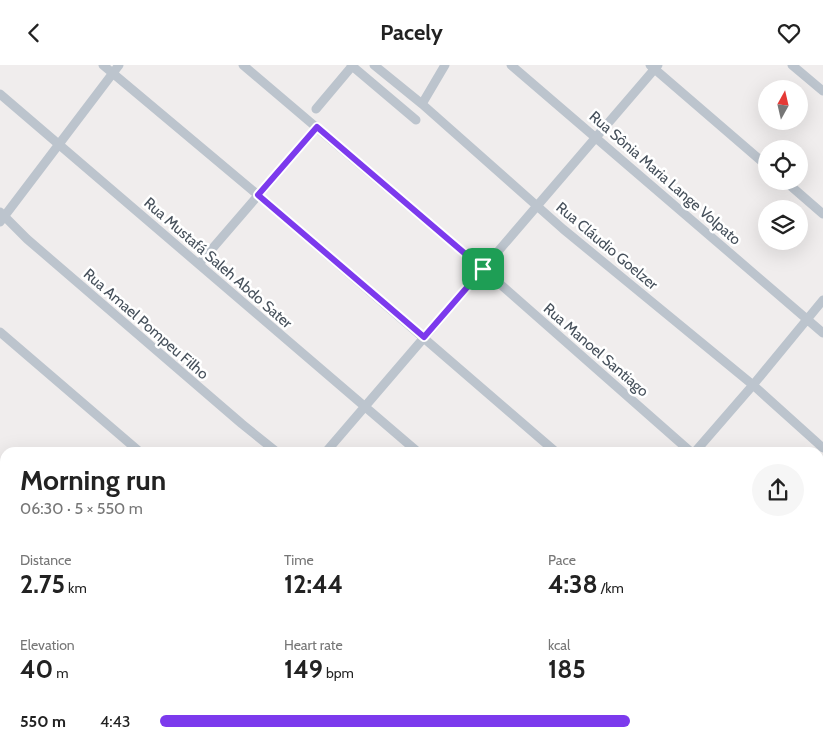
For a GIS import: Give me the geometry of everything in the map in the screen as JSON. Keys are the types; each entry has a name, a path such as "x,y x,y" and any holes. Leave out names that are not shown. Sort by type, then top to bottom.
{"street":[{"path":"103,65 258,195 550,447"},
{"path":"2,217 60,145 119,65"},
{"name":"Rua Manoel Santiago","path":"244,65 483,269 686,447"},
{"path":"316,109 352,65 416,120"},
{"name":"Rua Cláudio Goelzer","path":"374,65 422,104 563,229 753,385 822,447"},
{"path":"422,104 445,65"},
{"name":"Rua Sônia Maria Lange Volpato","path":"511,65 823,333"},
{"path":"792,65 823,91"},
{"path":"330,447 597,138 654,66 758,158"},
{"name":"Rua Mustafá Saleh Abdo Sater","path":"0,94 412,447"},
{"path":"199,264 317,127"},
{"path":"795,190 823,214"},
{"name":"Rua Amael Pompeu Filho","path":"2,217 242,425 270,447"},
{"path":"698,447 753,385 823,300"},
{"path":"0,332 134,447"}],"route":[{"path":"317,127 483,269 424,337 258,195 317,127"}]}
